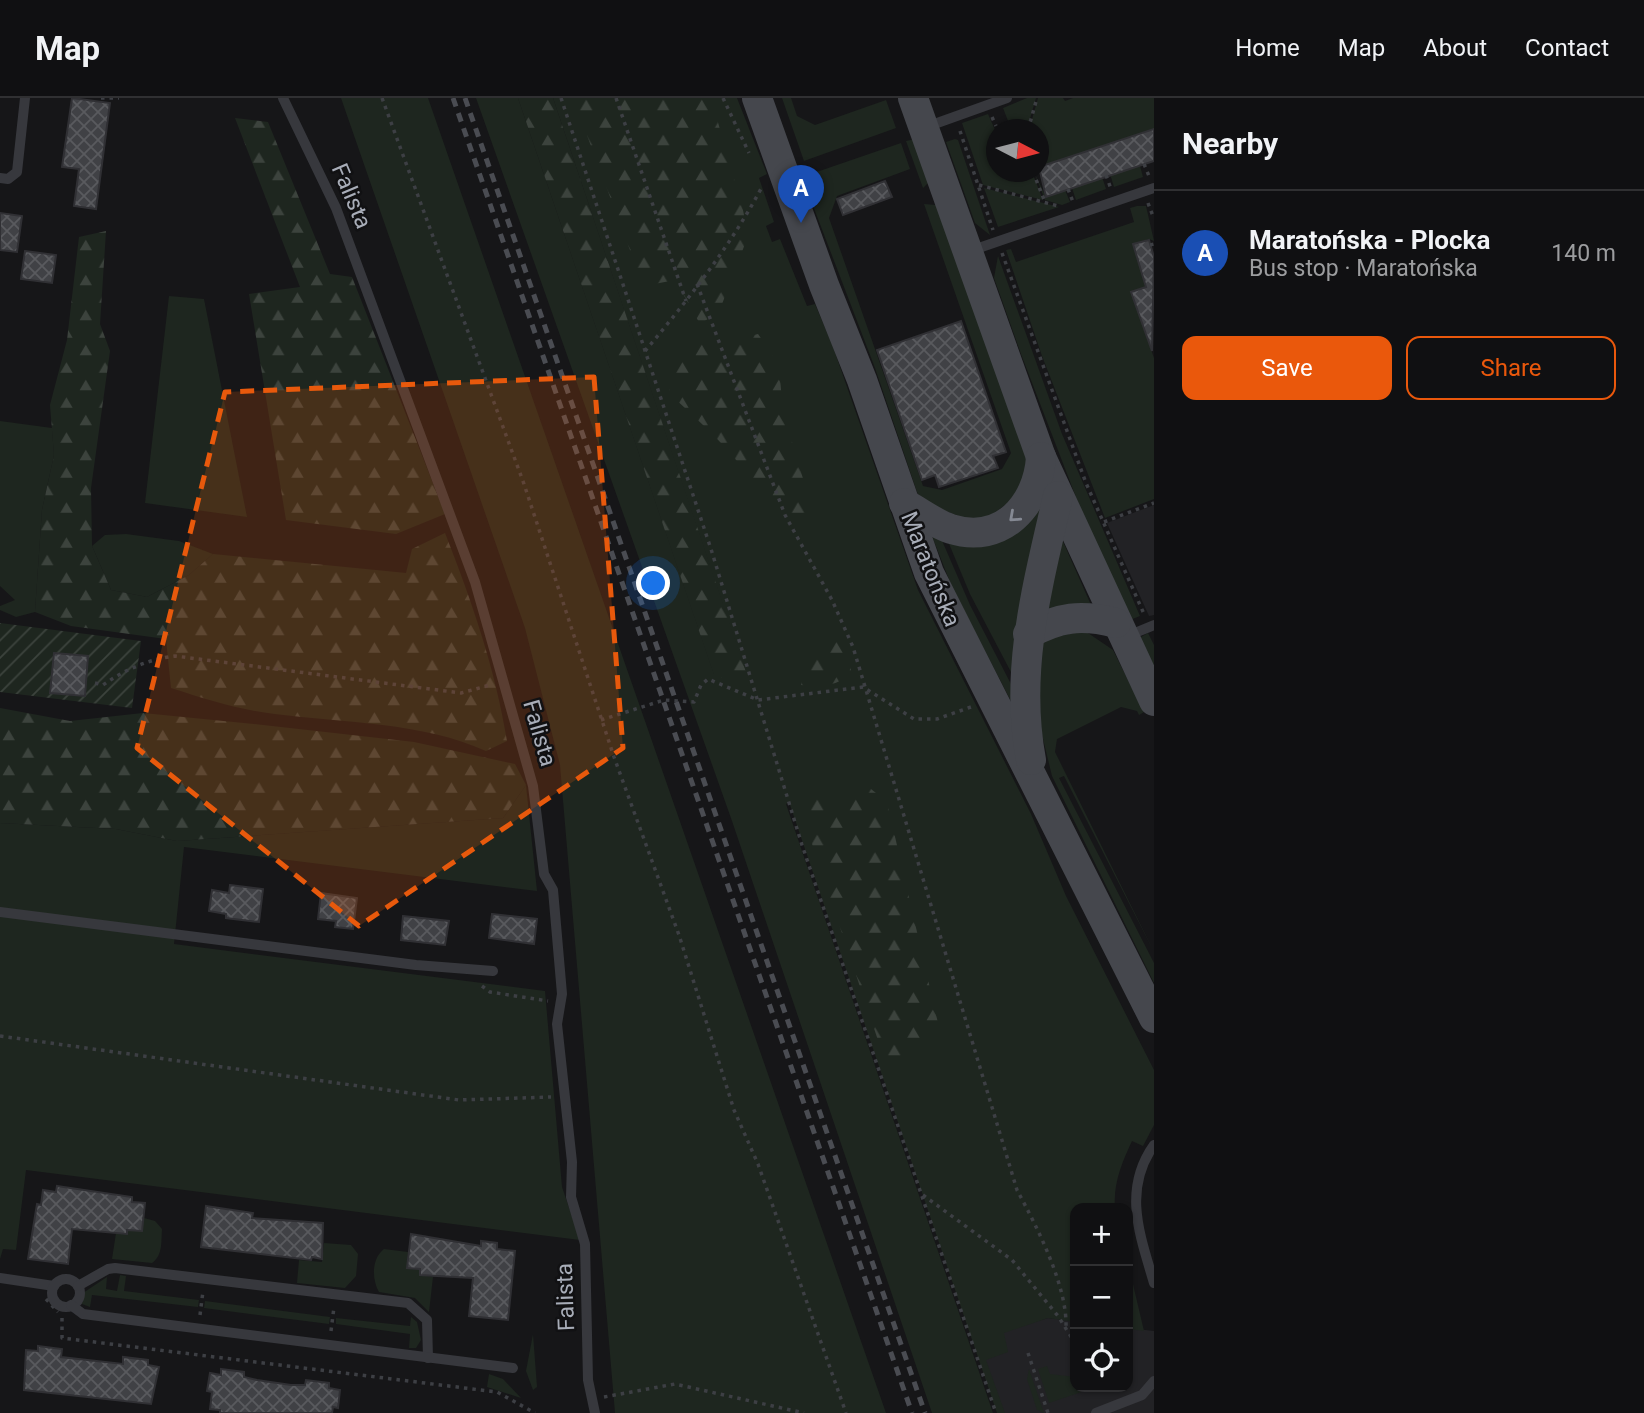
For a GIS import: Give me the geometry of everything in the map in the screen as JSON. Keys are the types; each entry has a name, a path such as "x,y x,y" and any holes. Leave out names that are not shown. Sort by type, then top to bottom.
{"street":[{"name":"Maratońska","path":"757,98 938,594 1154,1018"},
{"path":"913,98 1041,457 1058,496 1135,628 1154,701"},
{"path":"904,503 949,528 978,533 996,530 1025,507 1037,485 1041,457"},
{"path":"1036,788 1025,714 1028,634 1058,496"},
{"path":"1028,634 1074,616 1135,628"}],"lane":[{"path":"0,178 8,179 17,172 25,98"},
{"name":"Falista","path":"283,98 336,208 475,582 533,786 544,874 554,890 561,1003 557,1024 572,1162 571,1197 585,1244 591,1399 595,1413"},
{"path":"923,128 1007,98"},
{"path":"967,252 1152,183"},
{"path":"0,912 493,971"},
{"path":"1154,1145 1140,1171 1134,1202 1136,1222 1154,1283"},
{"path":"78,1286 115,1268 408,1303 427,1320 428,1358"},
{"path":"0,1278 54,1286"},
{"path":"78,1286 68,1279 62,1279 54,1286 52,1295 57,1303 71,1305 83,1314 513,1368"},
{"path":"71,1305 78,1298 78,1286"},
{"path":"1096,1413 1142,1395 1154,1381"}],"path":[{"path":"101,98 119,98"},
{"path":"382,98 524,484 544,553 587,668 601,720 679,935 734,1110 758,1164 846,1413"},
{"path":"561,98 758,699 802,845 996,1413"},
{"path":"616,98 685,302"},
{"path":"723,98 752,159"},
{"path":"1031,119 1037,98"},
{"path":"955,116 1050,391 1103,522 1135,628"},
{"path":"1144,164 1152,183"},
{"path":"1106,175 1112,191"},
{"path":"645,351 685,302 764,184 770,181"},
{"path":"1037,182 1045,202"},
{"path":"979,185 1064,207"},
{"path":"1068,189 1074,204"},
{"path":"697,284 785,514 853,647 1017,1190 1036,1226 1067,1310 1066,1329"},
{"path":"1103,522 1154,504"},
{"path":"95,683 103,685 120,673 159,658 175,656 461,693 480,690 494,683 500,670"},
{"path":"601,720 664,700 694,702 701,685 708,679 758,699 863,687 914,719 937,719 970,708 989,696"},
{"path":"473,969 474,979 490,992 561,1003"},
{"path":"0,1036 459,1100 563,1097"},
{"path":"922,1194 1012,1260 1070,1335"},
{"path":"36,1293 45,1297 63,1319 62,1338 497,1392 535,1413"},
{"path":"1028,1353 1048,1413"},
{"path":"591,1399 675,1384 804,1413"}],"highlighted area":[{"path":"594,377 623,748 359,926 137,748 225,392"}],"shaded area":[{"path":"1154,505 1154,615 1149,616 1107,523"},
{"path":"1048,1318 1070,1320 1070,1392 1133,1392 1133,1329 1154,1331 1154,1413 998,1413 973,1341"}],"green space":[{"path":"341,98 428,98 886,1413 615,1413 560,765 525,628"},
{"path":"476,98 518,98 714,674 750,686 553,98 737,98 767,174 759,178 774,222 766,226 772,242 780,239 807,306 815,304 832,344 918,590 1031,814 1066,896 1154,1070 1154,1125 1143,1146 1132,1141 1117,1182 1115,1203 1070,1203 1070,1321 1048,1318 1004,1333 1008,1352 986,1360 1005,1413 997,1413 789,802 786,804 993,1413 932,1413 732,821"},
{"path":"518,98 553,98 751,687 714,675"},
{"path":"573,98 711,98 748,236 719,312 700,324 677,283 670,281 649,285 642,282"},
{"path":"782,98 791,98 797,116 815,125 886,100 896,128 804,161"},
{"path":"1027,98 1036,98 1030,119 1007,119 1003,108"},
{"path":"1038,98 1063,98 1065,101 1073,98 1154,98 1154,129 1049,164 1049,119 1032,119"},
{"path":"988,114 990,119 986,119 986,182 1036,182 1043,200 983,185 962,123"},
{"path":"235,118 268,122 330,274 352,277 445,514 396,534 286,520 249,294 300,287"},
{"path":"915,139 928,183 923,188 906,141"},
{"path":"958,140 990,235 975,223 946,142"},
{"path":"901,143 910,169 837,196 829,218 923,486 942,490 1002,469 1011,453 924,204 936,205 1028,455 1025,490 980,524 924,503 917,492 875,368 802,177"},
{"path":"1140,166 1143,177 1114,187 1110,174"},
{"path":"1102,177 1106,189 1076,200 1072,188"},
{"path":"1038,182 1046,197 1065,190 1070,202 1062,205 1045,200"},
{"path":"984,188 1059,207 998,227"},
{"path":"1146,206 1154,241 1149,239 1133,244 1140,266 1154,262 1154,284 1131,292 1154,358 1154,499 1105,518 1042,356 1006,250 1011,249 1016,262 1134,222 1130,208"},
{"path":"106,231 100,324 110,351 91,488 92,546 111,590 147,597 189,575 213,554 406,573 412,549 445,533 482,636 507,741 486,751 461,741 410,729 275,714 223,704 171,688 166,639 71,626 35,612 42,510 54,455 50,405 67,340 79,237"},
{"path":"998,256 1062,434 1140,616 1130,620 1079,505 1021,354 994,278"},
{"path":"169,296 204,299 247,517 145,503"},
{"path":"758,334 772,354 780,378 783,412 814,515 797,518 762,502 734,457 669,393 676,344 726,344"},
{"path":"0,421 52,428 54,455 42,510 35,612 16,617 0,610 0,606 15,600 0,586"},
{"path":"1043,493 1012,674 970,594 947,539"},
{"path":"930,531 940,536 970,605 1012,686 1012,703 952,587"},
{"path":"126,534 179,541 213,554 189,575 147,597 111,590 92,546 105,535"},
{"path":"1061,537 1091,605 1046,614"},
{"path":"0,623 141,641 132,708 0,692"},
{"path":"1085,631 1113,650 1144,712 1139,715 1137,711 1121,707 1057,739 1055,752 1154,952 1064,776 1059,778 1154,963 1154,983 1052,776 1037,714 1043,643 1048,638"},
{"path":"1148,633 1154,645 1154,668 1139,638"},
{"path":"826,641 840,642 848,649 851,671 835,683 822,686 801,685 810,651"},
{"path":"0,708 70,721 143,713 414,742 515,764 526,785 503,818 177,841 116,829 0,823"},
{"path":"526,785 537,891 184,847 174,944 545,991 562,1187 580,1240 26,1170 16,1250 3,1249 0,1259 0,823 116,829 177,841 503,818"},
{"path":"871,789 887,802 938,1023 909,1066 886,1064 804,820 817,798"},
{"path":"144,1218 155,1221 162,1229 161,1248 156,1260 152,1263 112,1259 116,1233 127,1234 127,1230 142,1231"},
{"path":"324,1243 351,1245 358,1254 356,1276 345,1288 297,1283 299,1260 322,1262"},
{"path":"384,1249 408,1252 407,1268 420,1269 420,1275 433,1277 429,1312 415,1298 379,1292 374,1270 377,1258"},
{"path":"120,1275 126,1276 124,1291 199,1300 198,1307 92,1295 90,1307 82,1304 83,1293 107,1277 106,1289 117,1291"},
{"path":"1133,1284 1144,1331 1133,1330"},
{"path":"205,1301 330,1317 329,1324 204,1308"},
{"path":"411,1317 417,1322 421,1340 416,1348 409,1348 410,1334 336,1324 336,1318 410,1326"},
{"path":"533,1334 537,1387 533,1390 526,1371"},
{"path":"1047,1366 1050,1374 1070,1376 1070,1392 1081,1392 1049,1403 1038,1369"},
{"path":"1029,1369 1044,1413 1037,1410 1027,1379"},
{"path":"489,1374 503,1379 521,1398 487,1387"}],"building":[{"path":"72,98 110,103 96,209 74,206 79,169 62,167"},
{"path":"1154,129 1154,161 1046,197 1042,182 1049,182 1049,164"},
{"path":"885,181 892,197 843,215 837,199"},
{"path":"0,213 22,216 17,252 0,250"},
{"path":"1149,240 1154,257 1152,351 1131,292 1146,287 1133,244"},
{"path":"25,251 56,255 52,283 21,279"},
{"path":"961,321 1006,452 993,456 998,468 939,487 935,475 922,480 877,350"},
{"path":"54,653 88,656 85,696 50,693"},
{"path":"230,885 263,889 259,922 226,918 226,914 209,911 212,890 229,893"},
{"path":"321,893 357,898 353,929 335,927 336,921 318,919"},
{"path":"492,914 537,919 534,944 489,938"},
{"path":"403,916 449,921 445,945 401,940"},
{"path":"57,1186 132,1197 132,1202 145,1203 142,1231 127,1230 127,1234 72,1229 68,1264 28,1259 37,1204 41,1205 43,1190 56,1192"},
{"path":"206,1206 253,1213 252,1218 323,1223 322,1259 201,1247"},
{"path":"411,1234 481,1246 481,1241 497,1243 497,1249 515,1251 508,1320 469,1316 473,1278 420,1275 420,1269 407,1268"},
{"path":"38,1346 62,1349 61,1357 123,1364 123,1357 148,1360 148,1365 159,1367 151,1404 24,1390 26,1350 38,1351"},
{"path":"221,1369 244,1372 244,1377 257,1380 291,1385 305,1385 306,1380 329,1383 329,1388 340,1390 338,1408 333,1407 332,1413 220,1413 220,1410 210,1409 212,1392 207,1391 210,1373 221,1375"}],"railway":[{"path":"453,98 912,1413"},
{"path":"465,98 925,1413"}],"place":[{"name":"Maratońska - Plocka","path":"801,223"}]}
